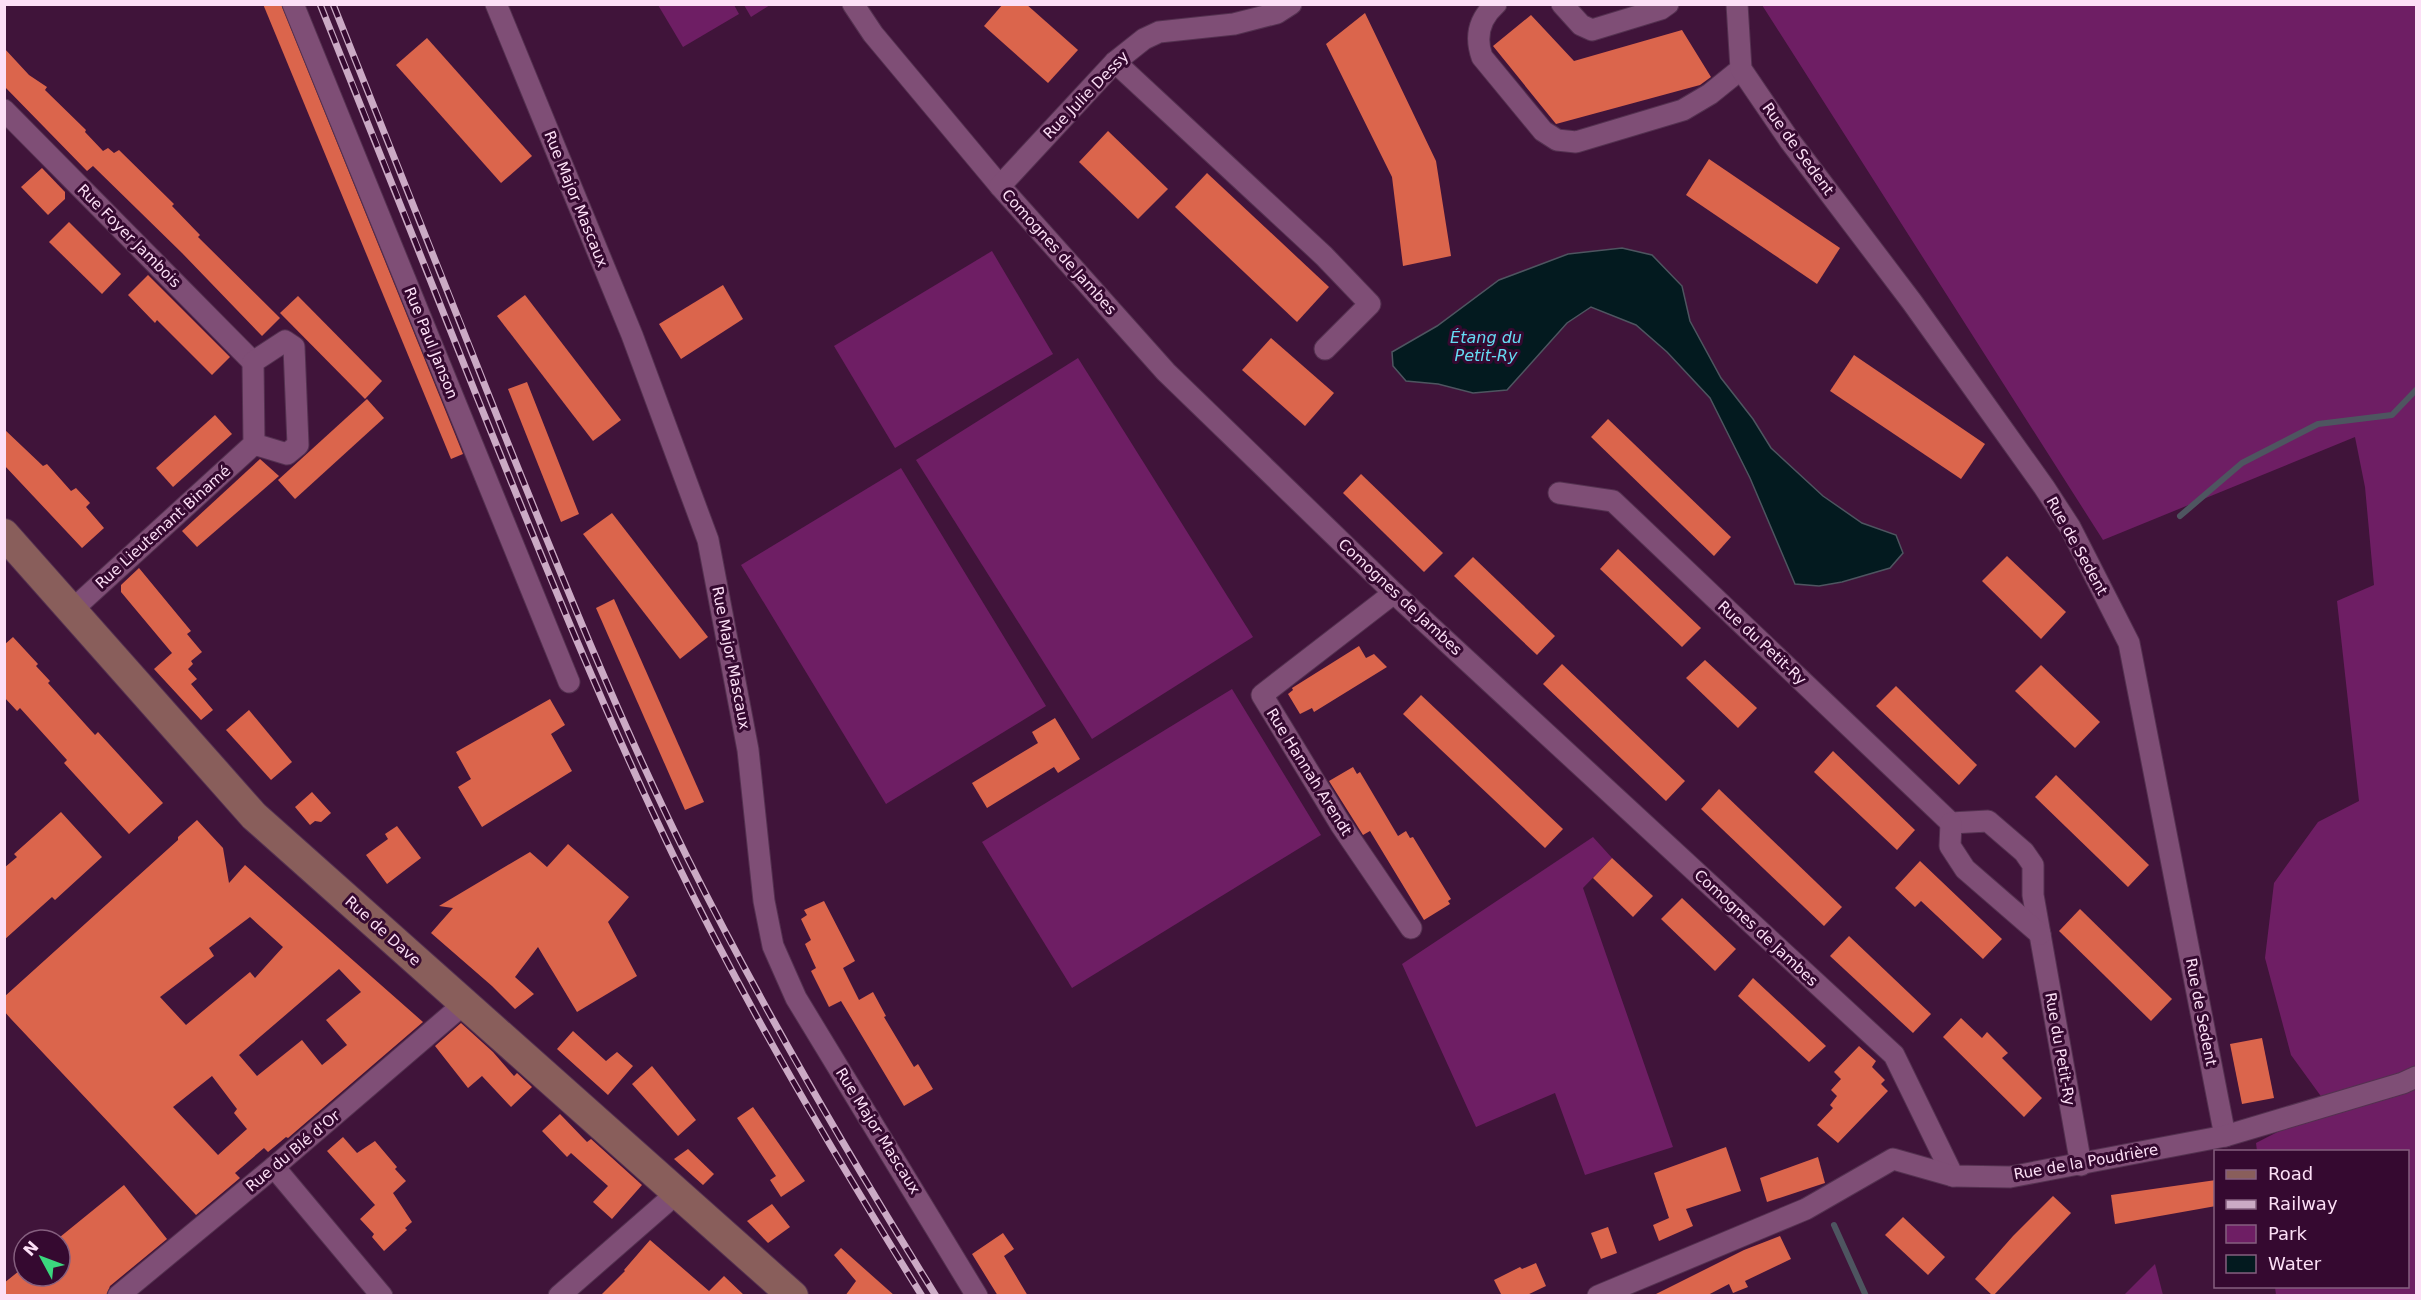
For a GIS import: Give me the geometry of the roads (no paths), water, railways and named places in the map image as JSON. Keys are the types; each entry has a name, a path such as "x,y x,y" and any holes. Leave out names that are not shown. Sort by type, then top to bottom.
{"main road":[{"name":"Rue de Dave","path":"4,534 254,816 793,1296"}],"street":[{"name":"Rue Paul Janson","path":"293,4 569,682"},
{"name":"Rue Major Mascaux","path":"496,4 632,335 708,540 748,750 764,901 773,946 796,998 977,1296"},
{"name":"Comognes de Jambes","path":"853,4 873,34 1000,186 1166,372 1394,593 1894,1055 1953,1176"},
{"name":"Rue Julie Dessy","path":"1000,186 1115,62 1144,39 1159,32 1234,24 1277,14 1291,4"},
{"path":"1496,4 1488,12 1480,27 1477,44 1482,57 1543,131 1557,140 1576,142 1683,110 1710,94 1741,69 1737,4"},
{"path":"1562,4 1581,25 1592,30 1661,9 1668,4"},
{"path":"1115,62 1324,256 1370,304 1325,350"},
{"name":"Rue de Sedent","path":"1741,69 1790,141 1912,303 2044,487 2070,527 2129,643 2225,1136"},
{"name":"Rue Foyer Jambois","path":"4,110 253,362"},
{"path":"285,341 294,347 298,445 288,454 254,444 253,362 285,341"},
{"name":"Rue Lieutenant Binamé","path":"72,610 254,444"},
{"name":"Rue du Petit-Ry","path":"1559,493 1613,501 1951,823 1988,821 2024,852 2034,865 2033,895 2081,1165"},
{"name":"Rue Hannah Arendt","path":"1394,593 1262,695 1341,825 1411,928"},
{"path":"1951,823 1950,846 1965,869 2040,934"},
{"name":"Rue du Blé d'Or","path":"118,1296 274,1167 465,1003"},
{"name":"Rue de la Poudrière","path":"1598,1296 1806,1209 1893,1160 1953,1176 2010,1177 2225,1136 2403,1083 2416,1077"},
{"path":"274,1167 382,1296"},
{"path":"560,1296 678,1192"}],"water":[{"name":"Étang du Petit-Ry","path":"1622,248 1652,255 1682,286 1690,321 1721,378 1753,419 1771,448 1823,496 1862,523 1896,535 1903,553 1890,568 1819,586 1795,584 1750,478 1710,398 1667,352 1636,325 1591,307 1567,323 1507,390 1473,393 1438,384 1406,381 1393,366 1392,352 1437,326 1499,280 1568,254"}],"waterway":[{"path":"2180,516 2242,463 2318,424 2392,415 2416,390"},
{"path":"1834,1225 1866,1296"}],"railway":[{"path":"320,4 548,572 648,802 703,915 762,1026 824,1135 922,1296"},
{"path":"333,4 569,593 614,700 663,807 776,1025 838,1134 936,1296"}]}
